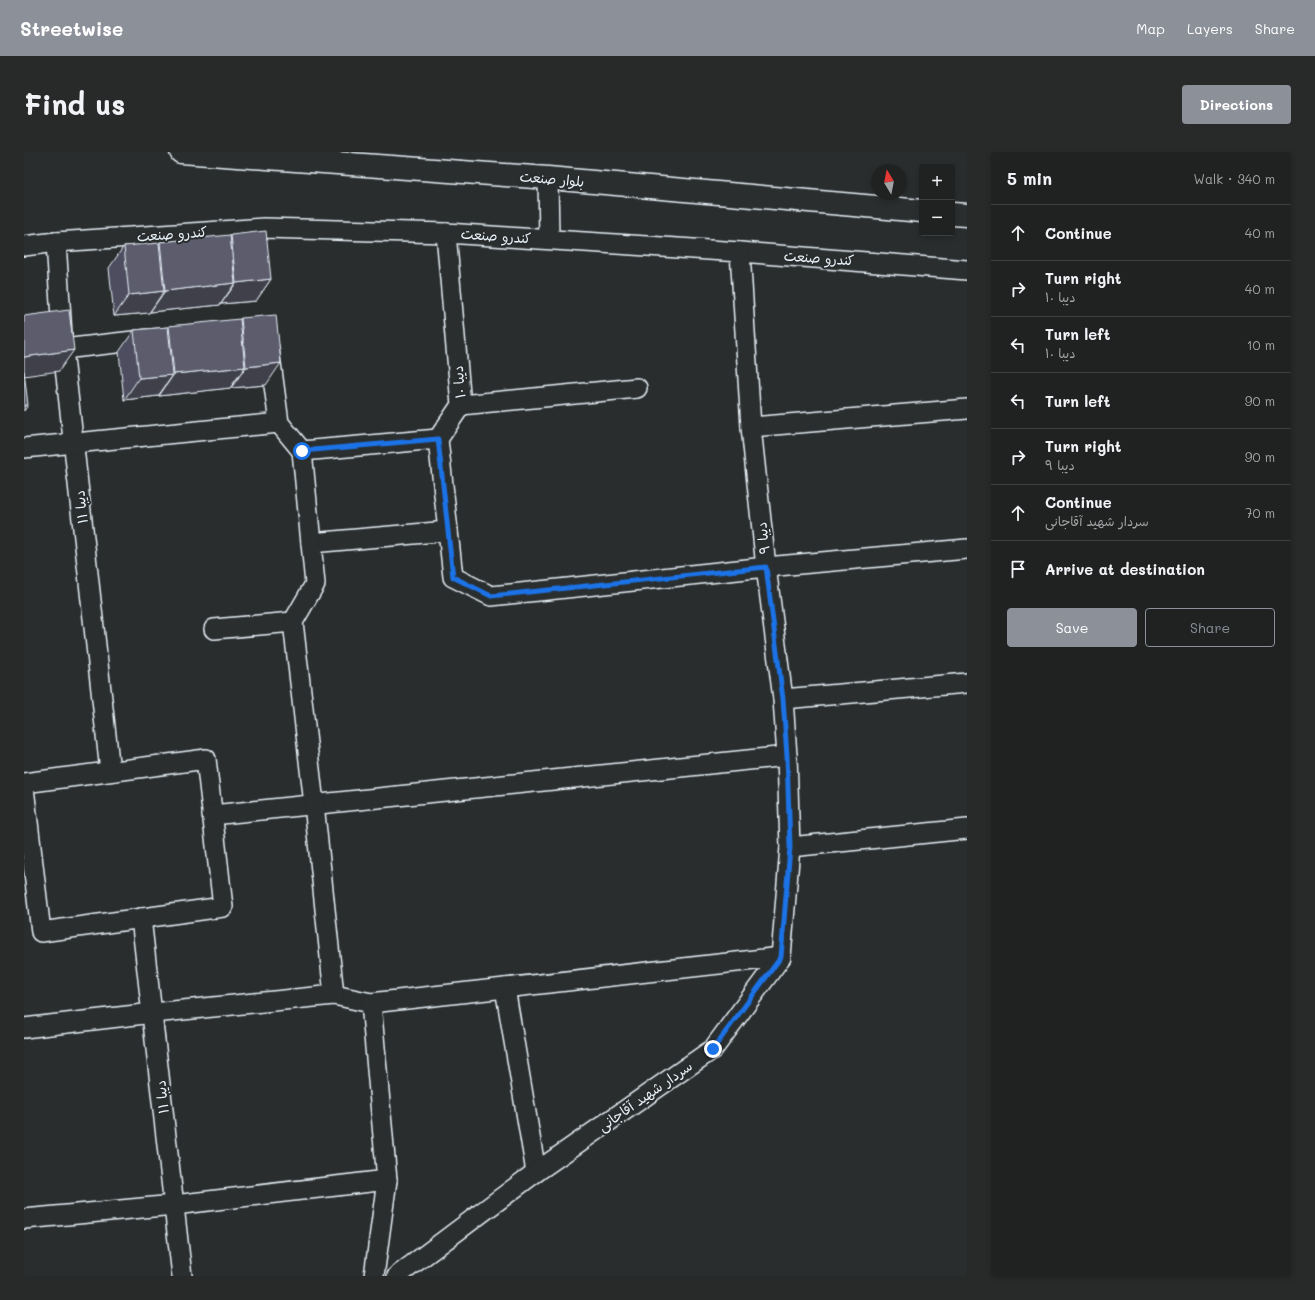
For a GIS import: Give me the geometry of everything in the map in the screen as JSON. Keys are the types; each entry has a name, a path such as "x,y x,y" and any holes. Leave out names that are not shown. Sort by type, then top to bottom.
{"main road":[{"name":"بلوار صنعت","path":"181,152 548,178 919,211"},
{"path":"955,214 967,215"}],"street":[{"path":"548,178 549,239"},
{"name":"کندرو صنعت","path":"24,246 56,242 264,228 446,233 549,239 967,270"},
{"name":"دیبا ۱۰","path":"438,439 461,405 446,233"},
{"name":"دیبا ۱۱","path":"56,242 64,349 110,771"},
{"name":"دیبا ۹","path":"740,252 751,427 766,567 783,699 787,756 790,847"},
{"path":"268,333 279,423 302,451 315,584 294,622 334,995"},
{"path":"64,349 165,337"},
{"path":"461,405 637,388"},
{"path":"751,427 967,409"},
{"path":"24,448 279,423"},
{"path":"302,451 438,439 453,577 491,596 766,567 967,549"},
{"path":"311,543 448,531"},
{"path":"214,629 294,622"},
{"path":"783,699 967,683"},
{"path":"212,815 787,756"},
{"path":"24,783 206,759 223,907 41,932 27,837 24,788"},
{"path":"24,1028 153,1013 334,995 370,1003 781,957 790,847 967,829"},
{"name":"دیبا ۱۱","path":"141,918 182,1276"},
{"name":"سردار شهید آقاجانی","path":"397,1276 536,1172 713,1049 781,957"},
{"path":"505,988 536,1172"},
{"path":"370,1003 387,1180 374,1276"},
{"path":"24,1218 174,1204 387,1180"}],"building":[{"path":"266,231 271,279 236,283 231,235"},
{"path":"230,235 235,283 165,291 160,242"},
{"path":"159,243 164,291 129,295 124,246"},
{"path":"69,310 74,350 24,357 24,316"},
{"path":"276,315 281,363 246,367 241,318"},
{"path":"240,319 245,367 174,374 169,326"},
{"path":"168,327 173,375 139,378 134,330"},
{"path":"24,371 28,405 24,406"}],"route":[{"path":"302,451 438,439 453,577 491,596 766,567 783,699 787,756 790,847 781,957 713,1049"}]}
